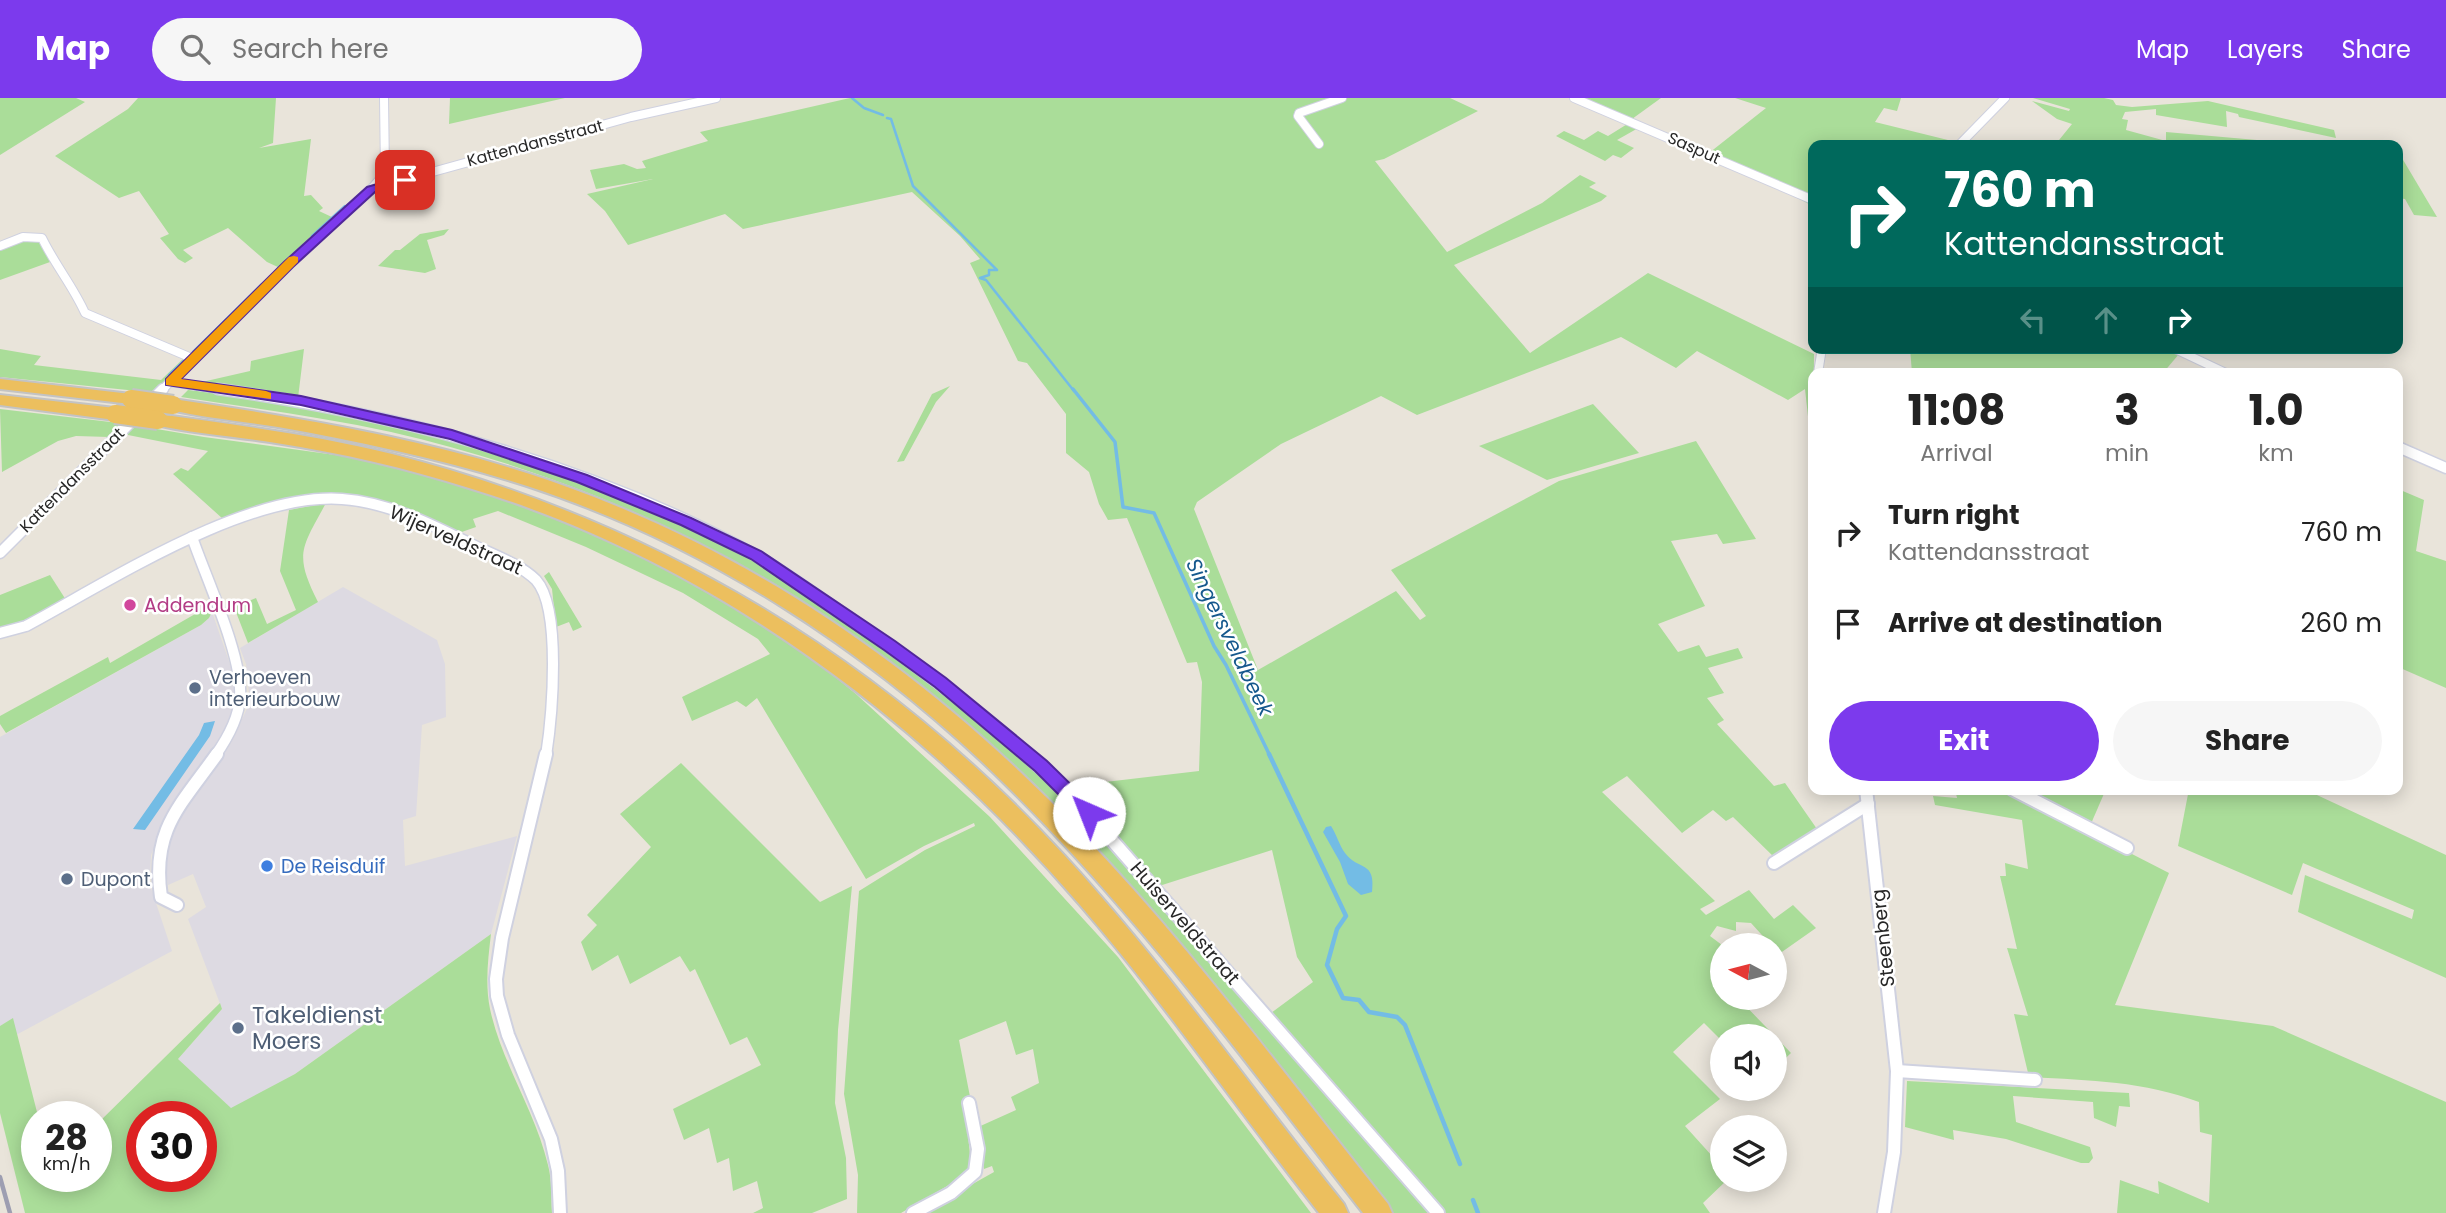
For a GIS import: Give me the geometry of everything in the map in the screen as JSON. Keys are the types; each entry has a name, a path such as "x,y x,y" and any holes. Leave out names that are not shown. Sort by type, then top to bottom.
{"highway":[{"path":"0,384 131,399 308,425 402,444 495,469 588,501 681,544 752,581 832,630 909,688 1013,778 1175,957 1379,1213"},
{"path":"0,400 283,438 378,457 487,486 577,519 669,561 736,597 815,647 892,705 993,796 1068,877 1160,985 1335,1213"}],"street":[{"path":"371,189 385,173 384,98"},
{"name":"Kattendansstraat","path":"0,553 288,264 371,189 631,117 716,98"},
{"path":"1319,144 1298,116 1299,113 1342,98"},
{"name":"Sasput","path":"1574,98 1808,198"},
{"path":"1964,140 2005,98"},
{"path":"382,177 396,181"},
{"path":"0,246 23,237 42,238 55,266 76,292 85,313 194,359"},
{"path":"2186,354 2215,368"},
{"name":"Huiserveldstraat","path":"171,382 301,401 409,423 496,448 643,503 756,555 782,571 940,683 1041,766 1076,799 1438,1213"},
{"path":"2403,449 2446,468"},
{"name":"Wijerveldstraat","path":"0,632 26,626 217,525 274,507 310,500 340,499 372,504 396,512 528,573 542,585 548,598 551,653 553,701 549,736 543,774 505,929 496,981 503,1021 549,1132 559,1181 560,1213"},
{"path":"177,905 161,897 156,869 162,841 177,813 226,740 239,714 243,688 239,669 192,537"},
{"name":"Steenberg","path":"1867,795 1897,1071 1894,1152 1884,1213"},
{"path":"2024,795 2127,848"},
{"path":"1774,863 1868,804"},
{"path":"1897,1071 2035,1080"},
{"path":"913,1213 967,1183 976,1174 979,1163 969,1103"}],"shaded area":[{"path":"343,587 437,640 445,664 446,717 422,725 416,816 403,820 405,866 517,836 491,934 295,1074 231,1109 178,1059 222,1009 188,919 206,907 193,874 168,885 165,861 169,841 180,817 231,743 250,702 246,664 240,648"},
{"path":"212,612 232,670 236,698 230,721 219,743 161,830 151,855 150,885 172,951 16,1035 13,1019 0,1026 0,737 201,625"}],"green space":[{"path":"0,98 76,98 85,102 0,155"},
{"path":"138,98 276,98 273,143 259,148 311,139 304,196 311,195 323,208 319,211 334,218 280,268 267,262 228,228 183,250 193,258 185,263 178,259 160,238 169,234 139,191 119,198 55,156 128,109"},
{"path":"450,98 565,98 449,124"},
{"path":"850,98 1450,98 1478,111 1384,159 1375,161 1447,252 1542,203 1580,175 1596,183 1589,187 1607,196 1454,265 1530,353 1648,273 1808,351 1808,354 1814,354 1814,368 1808,368 1808,416 1805,389 1788,400 1697,351 1676,368 1621,337 1417,415 1381,396 1281,444 1197,502 1194,509 1258,670 1396,591 1420,620 1426,616 1391,570 1559,481 1696,441 1756,539 1723,544 1717,534 1671,541 1705,606 1658,624 1678,652 1699,645 1706,657 1738,648 1743,658 1708,668 1724,693 1707,698 1724,720 1717,724 1774,786 1785,783 1817,829 1775,858 1733,817 1726,821 1713,810 1682,833 1627,776 1602,792 1715,901 1700,909 1706,915 1749,890 1774,919 1793,905 1816,928 1787,948 1787,933 1760,933 1751,923 1736,922 1736,931 1717,926 1710,933 1710,1010 1750,1010 1763,1024 1710,1024 1710,1029 1704,1023 1673,1052 1710,1089 1710,1101 1717,1101 1685,1126 1710,1154 1710,1192 1714,1192 1703,1203 1710,1213 1444,1213 1271,1013 1313,982 1297,957 1272,850 1159,886 1071,786 1199,771 1202,682 1197,662 1187,663 1127,518 1108,520 1099,504 1089,472 1066,453 1066,414 1027,363 1018,361 970,263 980,259 960,236 912,192 743,229 725,214 628,245 605,211 587,194 653,179 596,189 590,170 624,164 637,169 646,168 642,161 708,141 700,132"},
{"path":"1580,98 1661,98 1632,119"},
{"path":"1735,98 1901,98 1897,111 1884,108 1875,122 1948,140 1808,140 1808,203 1709,153 1766,108"},
{"path":"2033,98 2104,98 2113,100 2116,105 2132,107 2208,101 2334,130 2336,138 2239,117 2238,114 2226,111 2227,127 2156,115 2156,109 2125,112 2122,119 2128,120 2126,130 2162,140 2059,140 2072,124 2057,119 2032,101 2069,111 2070,109"},
{"path":"1629,123 1640,127 1617,140 1634,148 1621,158 1613,155 1605,161 1556,136 1564,131 1584,140 1598,131 1608,136"},
{"path":"2166,132 2257,140 2166,140"},
{"path":"2403,160 2437,217 2414,215 2405,199"},
{"path":"449,229 444,235 427,240 436,269 425,273 378,266 395,250 400,250 420,234"},
{"path":"23,239 42,241 50,262 0,280 0,247"},
{"path":"0,349 41,356 34,365 161,380 184,358 188,360 157,393 0,377"},
{"path":"304,349 298,398 200,387 202,382 250,371 251,361"},
{"path":"1910,354 2179,354 2167,368 1912,368"},
{"path":"950,386 936,402 904,461 897,462 932,394"},
{"path":"188,390 298,403 357,415 474,446 588,484 644,506 753,558 787,578 931,681 1072,801 1430,1213 1393,1213 1127,884 1076,825 969,725 905,673 838,625 769,581 698,542 625,508 550,478 391,432 181,397"},
{"path":"1593,404 1639,453 1547,480 1479,446"},
{"path":"0,409 123,425 109,437 76,436 58,441 2,472"},
{"path":"133,425 350,457 422,474 501,499 581,529 668,570 795,644 856,694 990,817 1118,957 1311,1213 921,1213 994,1172 992,1166 984,1169 976,1128 1016,1110 1011,1097 1039,1083 1033,1049 1016,1055 1006,1021 959,1040 972,1107 965,1109 971,1163 966,1175 901,1213 857,1213 858,1175 844,1094 859,891 925,850 975,826 974,823 924,846 866,879 757,698 746,707 737,701 692,721 682,697 770,654 758,639 683,593 586,547 498,511 473,519 476,527 456,534 338,495 316,494 282,500 223,519 173,474 181,468 188,471 208,451 123,434"},
{"path":"2403,491 2424,500 2416,551 2446,561 2446,688 2403,669"},
{"path":"326,503 306,542 303,562 318,602 248,643 234,607 256,598 267,624 296,610 280,571 289,510"},
{"path":"549,572 582,627 573,631 569,622 556,627 552,589 544,576"},
{"path":"50,575 66,600 25,622 0,629 0,595"},
{"path":"209,606 212,612 201,625 6,733 0,724 0,716 108,657 110,663"},
{"path":"681,763 820,902 852,886 838,1030 835,1103 846,1158 847,1199 812,1213 753,1213 763,1208 757,1181 733,1191 729,1158 717,1163 709,1128 684,1140 673,1109 761,1065 747,1037 730,1045 695,969 690,972 680,956 630,984 618,955 592,971 581,942 597,925 587,915 651,847 620,814"},
{"path":"1956,795 2017,795 2169,873 2115,1005 2273,1026 2446,1102 2446,1213 2117,1213 2120,1180 2159,1194 2158,1181 2209,1203 2212,1135 2200,1132 2199,1102 2178,1095 2115,1083 2029,1077 2014,1014 2028,1016 2007,948 2017,949 2000,876 2006,876 2005,863 2028,869 2022,820 1935,805 1933,796 1957,798"},
{"path":"2029,795 2103,795 2090,826"},
{"path":"2188,795 2317,795 2446,855 2446,978 2298,912 2305,875 2412,919 2414,910 2303,863 2292,895 2178,846"},
{"path":"491,934 488,1000 502,1049 542,1145 550,1177 552,1213 25,1213 0,1113 0,1026 13,1018 34,1101 21,1101 21,1192 112,1192 112,1109 220,1003 222,1009 178,1059 231,1108 295,1074"},
{"path":"1907,1081 2129,1093 2130,1107 2119,1106 2116,1127 2094,1118 2093,1102 2013,1096 2016,1122 2090,1147 2093,1158 2089,1163 2081,1163 2006,1139 1953,1130 1954,1140 1905,1127"}],"water":[{"path":"215,721 210,736 145,830 133,829 199,735 204,723"},
{"path":"1331,826 1350,859 1369,870 1373,882 1372,892 1361,895 1348,884 1340,862 1323,832 1326,827"}],"waterway":[{"name":"Singersveldbeek","path":"852,98 864,108 883,115"},
{"name":"Singersveldbeek","path":"887,118 891,119 913,186 997,270 989,270 989,275 980,278 986,280 1074,391"},
{"path":"312,236 345,206"},
{"path":"193,352 262,284"},
{"path":"169,375 186,359 184,357"},
{"name":"Singersveldbeek","path":"1073,389 1115,442 1123,507 1154,513 1214,646 1270,756"},
{"name":"Singersveldbeek","path":"1269,754 1346,916 1337,929 1327,965 1343,998 1359,1000 1369,1012 1397,1017 1405,1025 1460,1164"},
{"name":"Singersveldbeek","path":"1473,1200 1478,1213"}],"railway":[{"path":"0,1177 10,1213"}],"slow traffic":[{"path":"266,396 171,382 294,260"}],"place":[{"name":"Addendum","path":"130,605"},
{"name":"Verhoeven interieurbouw","path":"195,688"},
{"name":"De Reisduif","path":"267,866"},
{"name":"Dupont","path":"67,879"},
{"name":"Takeldienst Moers","path":"238,1028"}],"route":[{"path":"405,180 371,189 288,264 171,382 301,401 409,423 496,448 686,521 756,555 890,645 1041,766 1089,813"}]}
